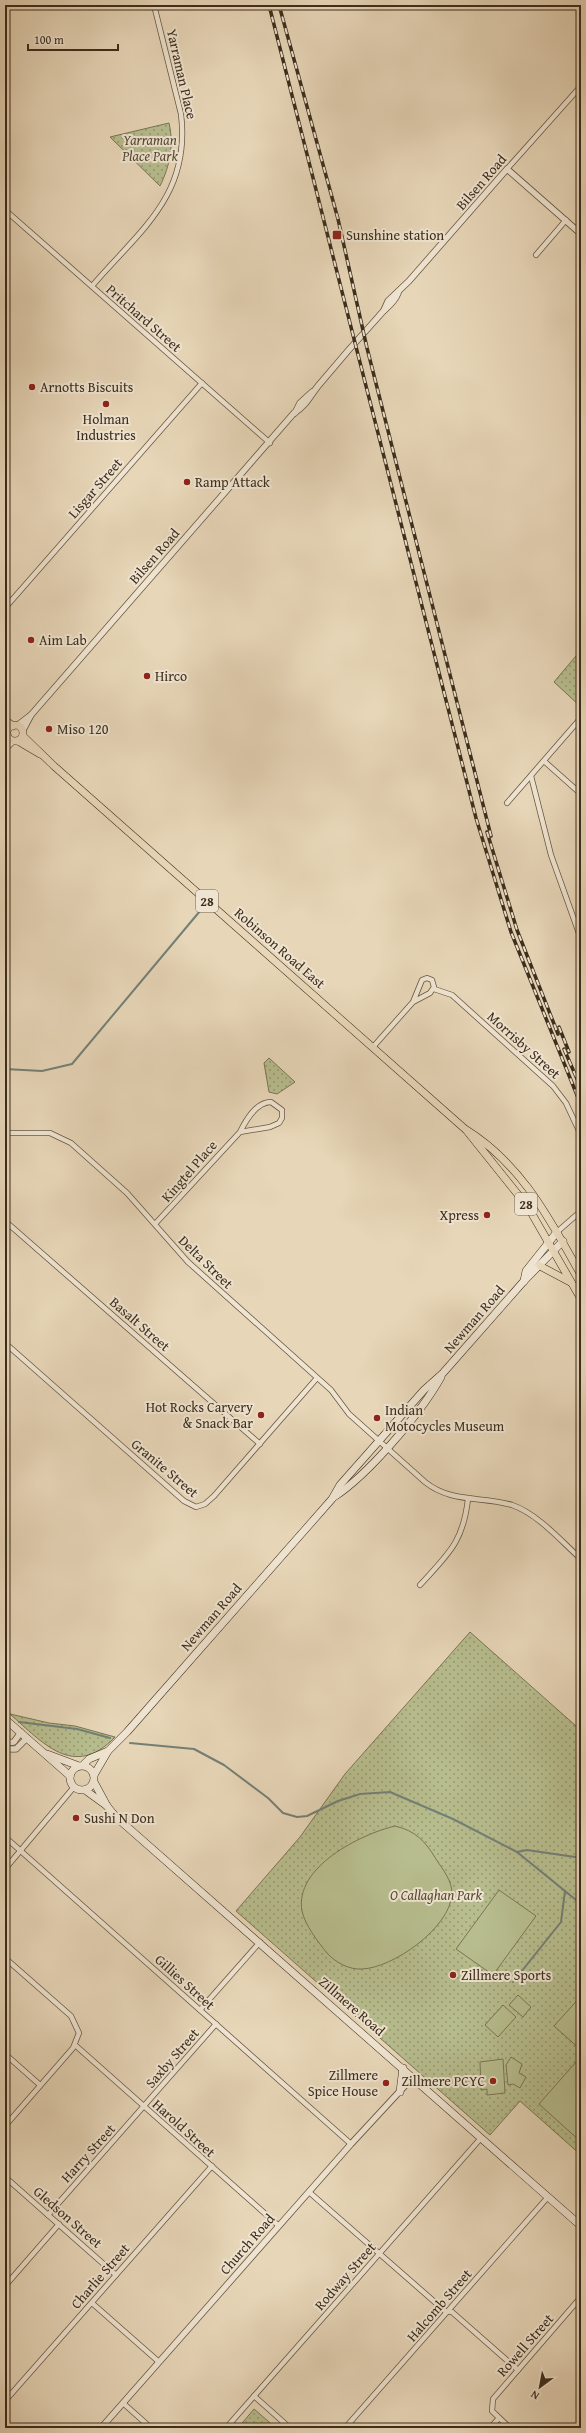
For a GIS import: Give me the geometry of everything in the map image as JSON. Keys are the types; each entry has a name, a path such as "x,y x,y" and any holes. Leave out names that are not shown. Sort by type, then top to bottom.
{"main road":[{"name":"Robinson Road East","path":"5,720 13,734 42,755 466,1129 479,1137 520,1176 535,1195 563,1241 581,1275"},
{"name":"Robinson Road East","path":"466,1129 473,1142 519,1194 581,1299"},
{"name":"Newman Road","path":"524,1281 526,1271 557,1232"},
{"name":"Newman Road","path":"94,1778 108,1751 332,1499 340,1486 379,1441 430,1384 443,1373 524,1281 563,1241"},
{"path":"540,1266 570,1282"},
{"name":"Newman Road","path":"332,1499 356,1481 386,1447 422,1406 443,1373"},
{"path":"5,1719 47,1754 53,1762 70,1776 74,1787 85,1790 90,1787 94,1778 90,1768 47,1754"},
{"name":"Newman Road","path":"81,1766 90,1759 108,1751"},
{"path":"70,1776 73,1769 81,1766"},
{"name":"Zillmere Road","path":"94,1778 106,1806"},
{"name":"Zillmere Road","path":"85,1790 106,1806 581,2226"},
{"path":"400,2092 403,2068"}],"street":[{"name":"Yarraman Place","path":"92,286 163,204 174,184 182,159 183,137 181,114 154,5"},
{"name":"Bilsen Road","path":"5,748 13,734 294,413 303,408 313,391 383,310 392,305 398,293 581,86"},
{"path":"508,169 581,234"},
{"name":"Pritchard Street","path":"5,210 270,442"},
{"path":"536,254 566,220"},
{"name":"Lisgar Street","path":"5,608 202,383"},
{"path":"507,803 580,719"},
{"path":"544,761 581,794"},
{"path":"531,776 551,855 581,938"},
{"name":"Morrisby Street","path":"413,1002 420,983 424,979 432,980 434,989"},
{"name":"Morrisby Street","path":"373,1047 413,1002 434,989"},
{"name":"Morrisby Street","path":"434,989 452,995 553,1086 566,1103 581,1135"},
{"name":"Kingtel Place","path":"155,1224 240,1132 246,1120 264,1103 274,1103 282,1110 282,1118 277,1124 240,1132"},
{"name":"Delta Street","path":"5,1133 50,1132 66,1140 127,1193 188,1262 334,1393 346,1411 436,1490 468,1499 504,1504 524,1510 581,1559"},
{"name":"Newman Road","path":"557,1232 581,1211"},
{"name":"Basalt Street","path":"5,1221 260,1444"},
{"name":"Granite Street","path":"5,1343 190,1505 200,1507 205,1504 260,1444 317,1378"},
{"path":"420,1584 458,1539 466,1519 468,1499"},
{"path":"5,1743 14,1742 21,1732"},
{"path":"5,1749 16,1749 27,1738"},
{"path":"5,1869 74,1787"},
{"name":"Gillies Street","path":"5,1837 351,2144"},
{"path":"200,2010 260,1942"},
{"path":"5,1958 73,2018 79,2033 75,2045 5,2126"},
{"name":"Saxby Street","path":"144,2106 216,2024"},
{"name":"Harold Street","path":"75,2045 279,2226"},
{"path":"5,2054 40,2085"},
{"name":"Church Road","path":"101,2428 351,2144 413,2077"},
{"name":"Harry Street","path":"48,2215 144,2106"},
{"name":"Rodway Street","path":"226,2428 481,2138"},
{"name":"Charlie Street","path":"5,2401 212,2166"},
{"name":"Gledson Street","path":"5,2177 116,2274"},
{"path":"309,2192 448,2312 452,2312 518,2370"},
{"name":"Halcomb Street","path":"345,2428 548,2197"},
{"path":"5,2286 59,2224"},
{"name":"Rowell Street","path":"499,2418 491,2409 493,2400 581,2297"},
{"path":"92,2302 159,2362"},
{"path":"254,2396 290,2428"},
{"path":"123,2403 151,2428"},
{"path":"490,2428 499,2418 510,2428"}],"green space":[{"name":"Yarraman Place Park","path":"169,123 171,147 169,163 160,186 110,137"},
{"path":"581,650 581,707 554,682"},
{"path":"269,1058 295,1082 277,1094 269,1092 264,1063"},
{"name":"O Callaghan Park","path":"470,1632 576,1726 581,1727 581,2155 520,2101 490,2135 236,1911 300,1837 345,1774"},
{"path":"10,1714 49,1723 75,1726 115,1737 100,1750 86,1756 72,1756 47,1745"},
{"path":"395,1826 409,1831 424,1842 447,1875 452,1889 449,1907 431,1932 404,1954 375,1967 357,1969 347,1967 330,1956 312,1933 302,1911 302,1895 308,1880 319,1867 333,1855 365,1836"},
{"path":"499,1890 536,1916 493,1975 456,1949"},
{"path":"518,1995 531,2007 523,2017 509,2005"},
{"path":"581,1996 581,2050 554,2026"},
{"path":"503,2005 516,2017 498,2037 485,2025"},
{"path":"511,2057 522,2064 519,2073 526,2077 520,2088 513,2084 508,2085 506,2065"},
{"name":"Zillmere PCYC","path":"503,2059 505,2093 487,2095 487,2089 481,2090 480,2062"},
{"path":"576,2062 581,2066 581,2142 539,2104"},
{"path":"254,2409 276,2428 238,2428"}],"waterway":[{"path":"5,1069 42,1071 72,1064 200,911"},
{"path":"19,1722 77,1729 110,1738"},
{"path":"130,1743 194,1749 224,1765 268,1798 283,1813 297,1817 307,1816 338,1801 360,1794 390,1792 453,1819 517,1852 527,1850 575,1857 581,1856"},
{"path":"517,1852 581,1904"},
{"path":"513,1982 561,1922 565,1891"}],"railway":[{"path":"269,5 476,818 511,932 581,1105"},
{"path":"279,5 338,219 367,348 491,836"},
{"path":"487,832 517,930 558,1034"},
{"path":"559,1027 569,1052"},
{"path":"564,1049 581,1088"}],"place":[{"name":"Sunshine station","path":"337,235"},
{"name":"Arnotts Biscuits","path":"32,387"},
{"name":"Holman Industries","path":"106,404"},
{"name":"Ramp Attack","path":"187,482"},
{"name":"Aim Lab","path":"31,640"},
{"name":"Hirco","path":"147,676"},
{"name":"Miso 120","path":"49,729"},
{"name":"Xpress","path":"487,1215"},
{"name":"Hot Rocks Carvery & Snack Bar","path":"261,1415"},
{"name":"Indian Motocycles Museum","path":"377,1418"},
{"name":"Sushi N Don","path":"76,1818"},
{"name":"Zillmere Sports","path":"453,1975"},
{"name":"Zillmere PCYC","path":"493,2081"},
{"name":"Zillmere Spice House","path":"386,2083"}]}
